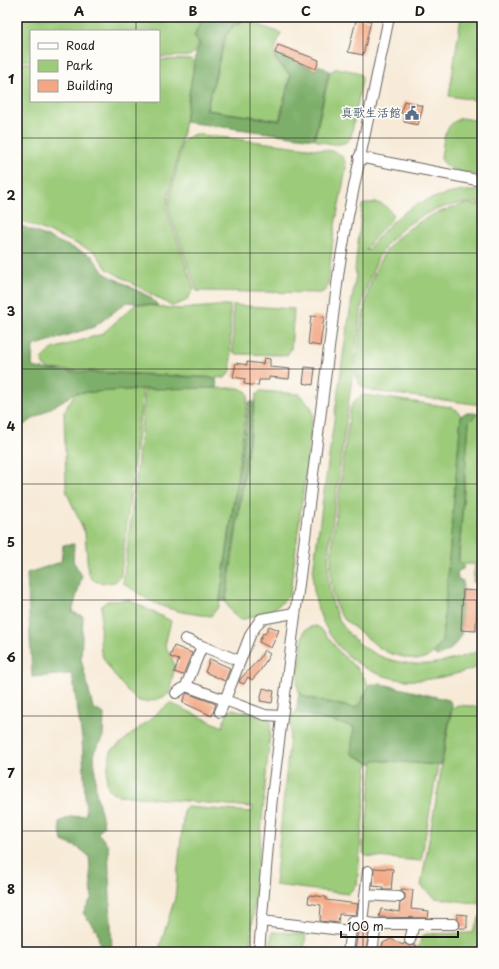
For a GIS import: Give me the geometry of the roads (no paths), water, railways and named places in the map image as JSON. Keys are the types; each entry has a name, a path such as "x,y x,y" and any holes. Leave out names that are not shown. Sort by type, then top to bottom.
{"street":[{"path":"259,952 272,797 281,716 339,270 359,157 388,17"},
{"path":"359,157 482,181"},
{"path":"220,712 251,634 261,619 294,614"},
{"path":"185,639 240,661"},
{"path":"176,693 186,686 202,646"},
{"path":"186,686 265,715 281,716"},
{"path":"362,922 368,871"},
{"path":"365,894 399,897"},
{"path":"261,921 351,930"},
{"path":"348,952 352,921 376,924 454,924"},
{"path":"372,952 376,924"},
{"path":"410,940 414,924"}],"place":[{"name":"真歌生活館","path":"412,113"}]}
